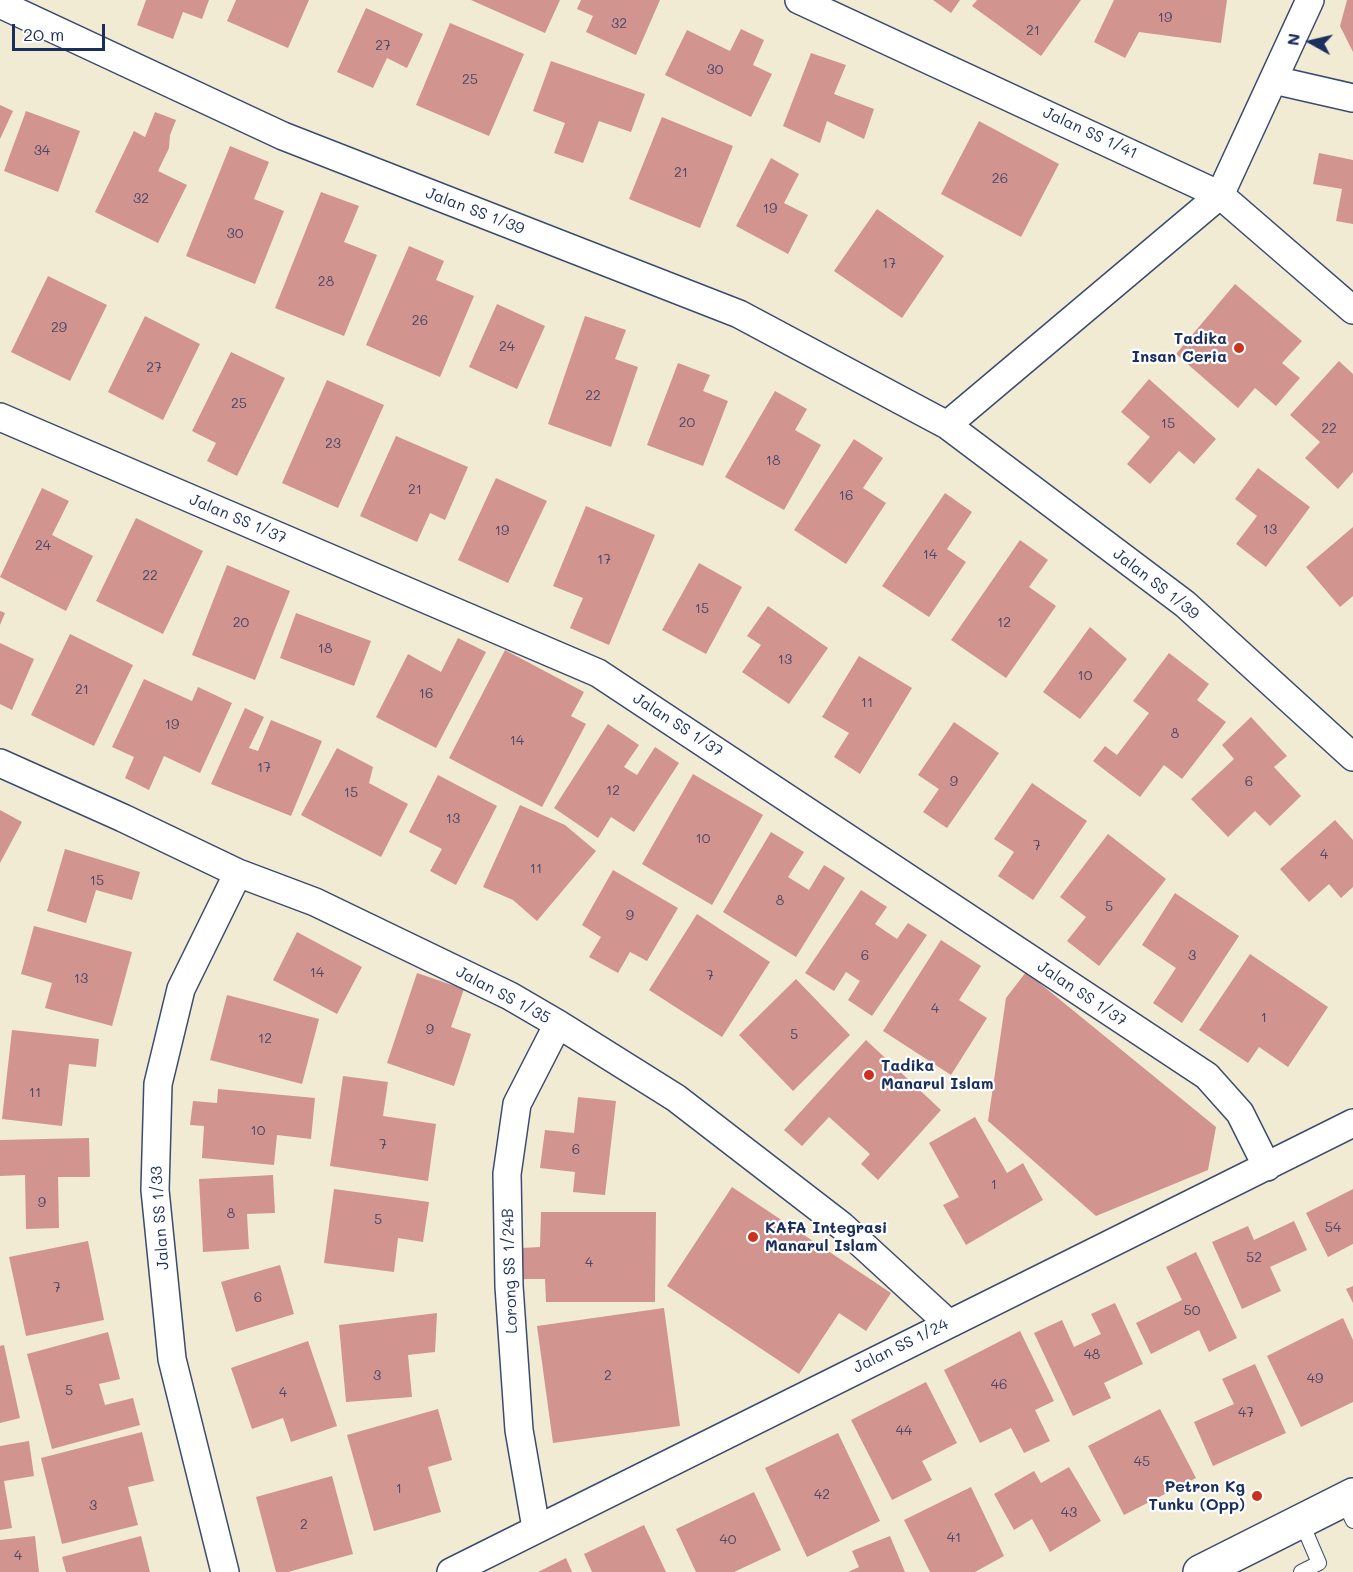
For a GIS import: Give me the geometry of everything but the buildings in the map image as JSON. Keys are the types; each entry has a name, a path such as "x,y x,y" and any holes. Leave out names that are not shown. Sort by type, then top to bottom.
{"street":[{"name":"Jalan SS 1/41","path":"799,0 1220,195 1353,310"},
{"path":"946,425 1220,195 1310,0"},
{"name":"Jalan SS 1/39","path":"0,4 283,136 739,314 946,425 1185,604 1353,757"},
{"path":"1274,80 1353,98"},
{"name":"Jalan SS 1/37","path":"0,417 598,674 1207,1076 1240,1113 1267,1167"},
{"name":"Jalan SS 1/35","path":"0,763 238,873 315,902 510,996 558,1024 676,1098 842,1226 948,1323"},
{"name":"Jalan SS 1/33","path":"225,1572 172,1359 154,1191 158,1084 181,989 238,873"},
{"name":"Lorong SS 1/24B","path":"536,1528 519,1430 509,1286 507,1174 517,1104 558,1024"},
{"name":"Jalan SS 1/24","path":"451,1572 1353,1123"},
{"path":"1200,1572 1301,1521 1350,1506"}],"lane":[{"path":"1301,1521 1321,1568 1301,1572"}],"place":[{"name":"Tadika Insan Ceria","path":"1239,348"},
{"name":"Tadika Manarul Islam","path":"869,1075"},
{"name":"KAFA Integrasi Manarul Islam","path":"753,1237"},
{"name":"Petron Kg Tunku (Opp)","path":"1257,1496"}]}
